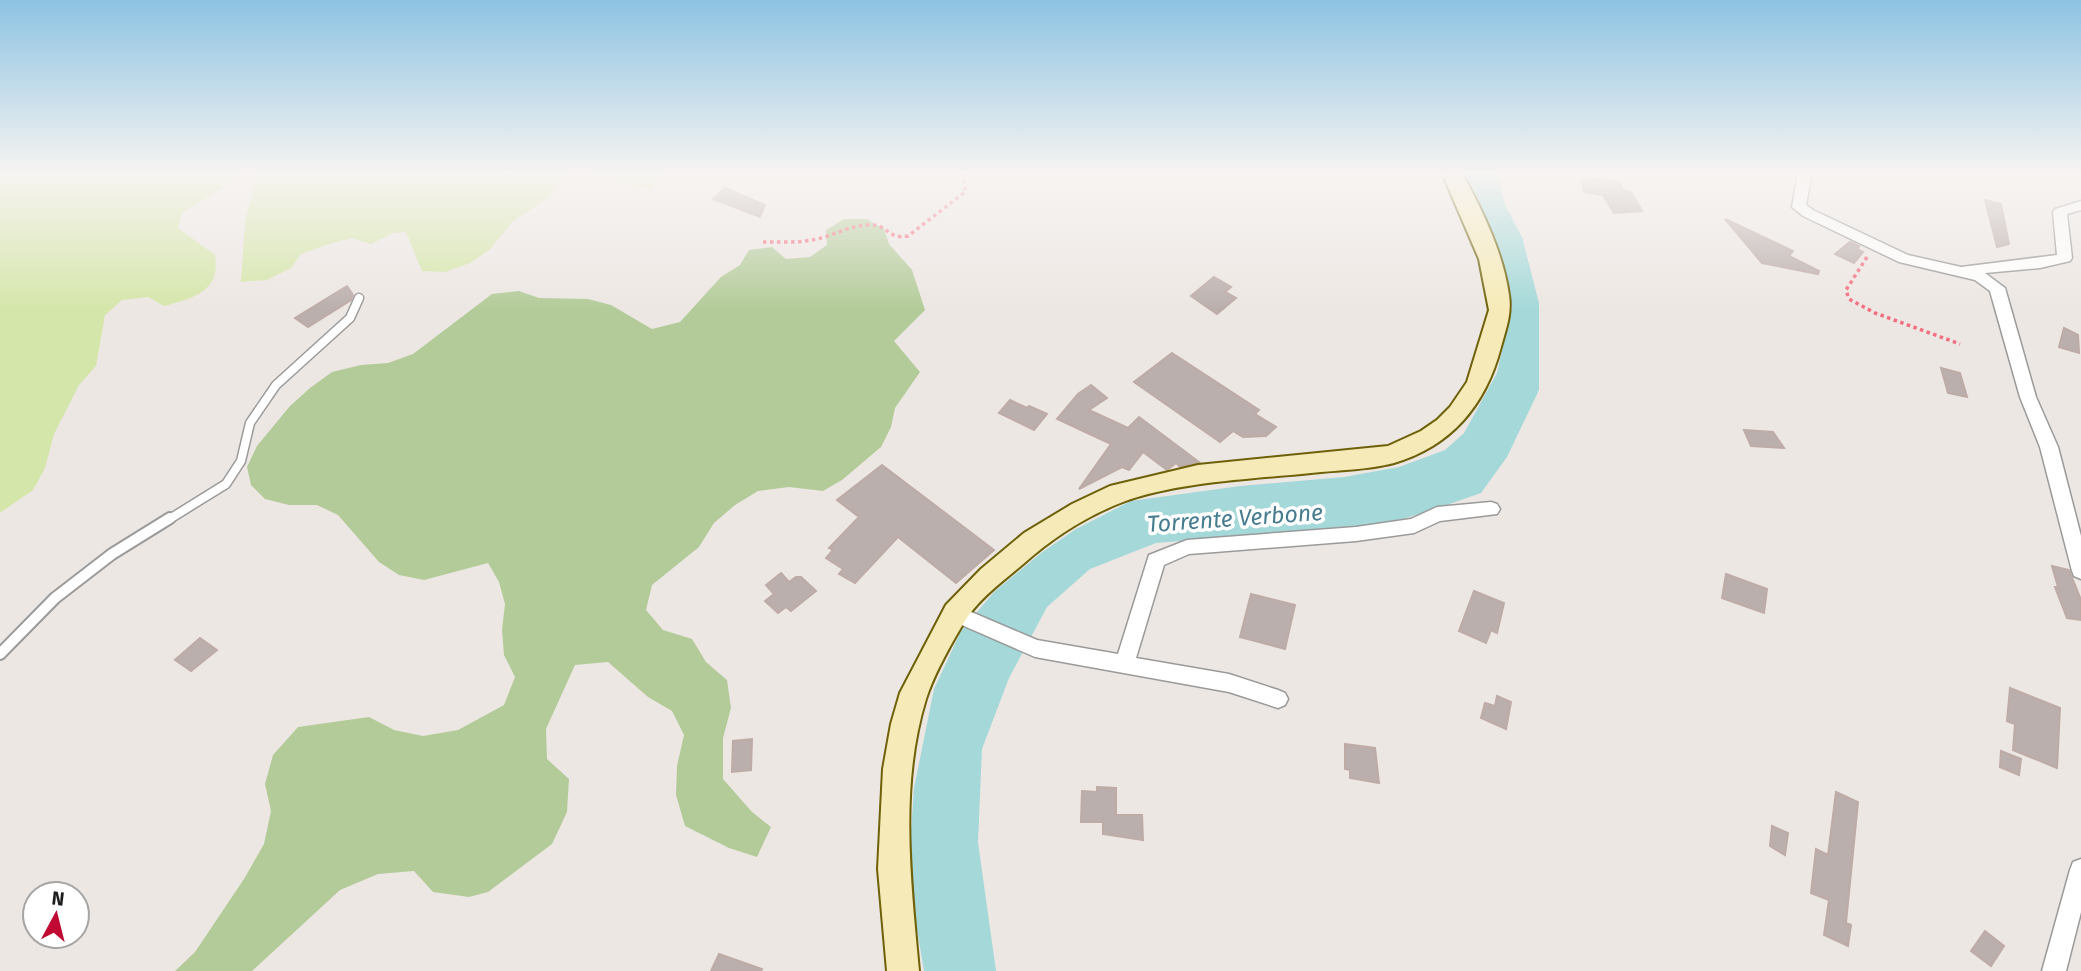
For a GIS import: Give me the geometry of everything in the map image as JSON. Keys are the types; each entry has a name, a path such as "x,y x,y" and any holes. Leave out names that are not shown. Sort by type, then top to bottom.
{"main road":[{"path":"903,971 894,869 898,769 905,724 914,693 936,646 990,577 1033,540 1081,511 1119,494 1198,475 1390,455 1420,445 1446,428 1461,410 1485,369 1500,311 1497,285 1473,218"}],"street":[{"path":"1821,218 1904,259 1980,276 1997,288 2028,397 2049,447 2081,571"},
{"path":"1960,272 1989,265 2046,264 2065,258 2061,218"},
{"path":"1124,665 1156,560 1177,551 1187,547 1403,528 1414,526 1437,514 1491,509"},
{"path":"960,615 1035,648 1229,683 1278,699"},
{"path":"2054,971 2081,870"}],"lane":[{"path":"0,654 55,598 112,554 226,484 241,461 250,423 276,385 350,318 359,298"}],"path":[{"path":"763,242 818,239 881,224 888,229 891,236 898,238 908,236 931,218"},
{"path":"1874,246 1846,290 1849,299 1897,323 1938,334 1960,344"}],"green space":[{"path":"0,218 181,218 178,228 215,255 214,277 203,291 185,300 164,306 148,297 122,300 105,315 96,366 79,385 54,434 45,468 33,490 0,513"},
{"path":"246,218 517,218 489,250 470,263 445,272 422,271 406,232 393,233 371,244 351,238 326,245 301,254 291,268 267,280 241,282"},
{"path":"844,219 867,219 884,229 889,244 912,270 925,310 894,341 920,372 895,408 891,427 881,447 842,480 823,491 789,487 758,491 735,505 714,523 699,547 652,585 646,610 663,630 692,639 706,662 727,680 731,708 723,738 723,779 752,812 771,827 757,857 729,848 685,826 676,795 677,766 684,735 672,711 648,697 608,662 575,665 546,729 547,759 569,779 567,812 552,844 488,892 469,897 433,892 414,871 378,874 340,890 252,971 175,971 195,952 264,844 271,811 265,784 273,755 298,727 369,717 394,730 423,736 458,730 504,705 515,677 504,655 502,630 505,604 499,582 488,563 424,580 399,575 379,562 338,515 317,505 289,505 265,499 251,485 247,467 257,446 290,406 332,372 361,365 388,363 413,354 492,294 519,291 539,298 588,299 611,305 652,329 680,322 721,277 740,265 749,250 772,247 786,259 810,257 827,245 826,230"}],"water":[{"name":"Torrente Verbone","path":"1484,218 1512,218 1522,237 1539,303 1539,390 1507,457 1481,493 1382,525 1156,543 1090,569 1047,607 1009,678 982,749 978,842 996,971 924,971 908,875 914,788 934,689 961,631 994,592 1041,553 1076,529 1131,501 1240,486 1344,477 1399,467 1445,450 1464,433 1497,373 1512,307"}],"building":[{"path":"1990,218 2004,218 2009,244 1997,247"},
{"path":"1725,219 1793,251 1789,256 1819,271 1818,274 1762,263"},
{"path":"1850,242 1859,246 1858,249 1863,252 1854,263 1835,254"},
{"path":"1214,277 1231,287 1225,292 1236,298 1217,314 1191,296"},
{"path":"347,286 353,295 351,300 308,327 295,318"},
{"path":"2064,328 2078,335 2079,353 2059,347"},
{"path":"1172,353 1259,410 1255,414 1276,427 1266,436 1243,437 1233,431 1220,442 1134,382"},
{"path":"1941,368 1960,373 1967,397 1948,393"},
{"path":"1091,385 1107,398 1089,410 1128,428 1139,417 1199,462 1180,467 1176,463 1167,470 1143,452 1129,470 1122,467 1079,489 1111,444 1057,419 1078,394"},
{"path":"1010,400 1047,414 1034,430 999,413"},
{"path":"1744,430 1773,432 1784,448 1751,446"},
{"path":"882,465 994,550 956,583 898,537 855,583 839,574 843,569 826,558 833,550 829,548 859,517 837,500"},
{"path":"2052,566 2069,570 2081,600 2081,620 2067,618 2055,587 2058,587"},
{"path":"781,573 789,582 801,577 816,591 791,611 786,607 778,613 765,601 774,594 766,585"},
{"path":"1726,574 1767,589 1764,613 1722,598"},
{"path":"1474,591 1504,603 1497,633 1491,630 1486,643 1459,631"},
{"path":"1251,594 1295,605 1285,649 1240,637"},
{"path":"200,638 217,650 191,671 175,660"},
{"path":"2010,688 2060,708 2057,768 2013,750 2015,724 2007,721"},
{"path":"1497,696 1511,702 1506,729 1481,718 1485,703 1495,706"},
{"path":"752,739 751,770 732,772 733,741"},
{"path":"1345,744 1375,748 1379,783 1350,778 1350,770 1345,769"},
{"path":"2001,751 2021,759 2019,775 2000,767"},
{"path":"1097,787 1116,788 1116,815 1142,815 1143,840 1103,834 1103,822 1081,822 1082,791 1097,792"},
{"path":"1836,792 1858,802 1846,923 1851,925 1848,946 1824,935 1829,900 1811,893 1816,849 1828,855"},
{"path":"1772,826 1788,833 1785,855 1770,846"},
{"path":"1985,931 2004,946 1991,966 1971,951"},
{"path":"719,954 762,969 711,971"}]}
